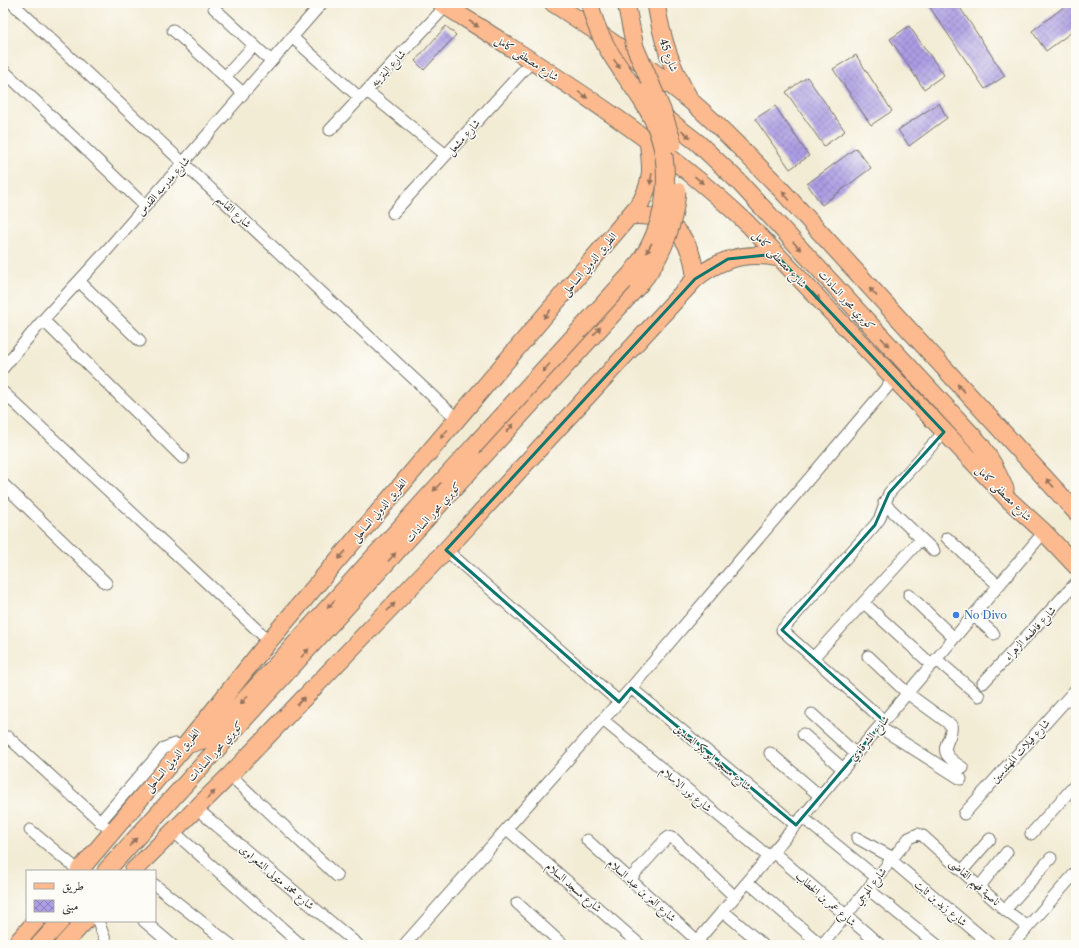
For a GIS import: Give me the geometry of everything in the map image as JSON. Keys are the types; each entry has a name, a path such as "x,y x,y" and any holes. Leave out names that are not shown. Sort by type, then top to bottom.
{"main road":[{"path":"554,3 610,41 693,103 730,138 774,182 819,234 1076,512"},
{"name":"كوبري محور السادات","path":"107,870 478,452 630,275 651,245 662,212 666,172 659,137 644,102 602,41 593,18 590,3"},
{"name":"كوبري محور السادات","path":"185,746 204,740 219,728 478,452 647,276 660,254 670,228 677,187 673,146 662,110 635,47 626,3"},
{"name":"شارع 45","path":"656,3 660,28 670,60 693,103"},
{"name":"شارع مصطفى كامل","path":"444,5 532,61 648,140 714,192 748,224 1008,499 1044,532 1076,566"},
{"name":"كوبري محور السادات","path":"644,102 698,143 738,181 981,446 993,464 1008,499"},
{"name":"الطريق الدولي الساحلى","path":"80,870 106,827 185,746 269,640 641,202 649,186 652,172 648,140"},
{"path":"630,216 640,215 653,217 666,222 677,230 692,253 695,266 695,280"},
{"path":"135,870 197,809 446,550 695,280 716,264 741,256 754,254 779,258"},
{"path":"15,945 35,922"},
{"path":"39,945 60,922"},
{"path":"66,944 84,922"}],"street":[{"name":"شارع القاسم","path":"12,3 457,419"},
{"name":"شارع مدرسه القدس","path":"3,368 43,320 183,163 322,3"},
{"name":"شارع البنزينه","path":"330,130 364,95 444,5"},
{"path":"214,8 271,61"},
{"path":"173,30 243,93"},
{"path":"292,37 364,95 446,155"},
{"path":"225,77 254,45"},
{"name":"شارع مشعل","path":"393,213 532,61"},
{"path":"3,70 145,206"},
{"path":"79,281 140,342"},
{"path":"43,320 183,458"},
{"path":"406,944 619,702 894,380"},
{"path":"3,392 269,640"},
{"path":"868,656 907,693 951,725 952,730 945,746 946,751 948,756 962,774 882,724 782,630 875,525 883,511 884,504 889,493 944,432"},
{"path":"3,484 106,583"},
{"path":"884,504 934,551"},
{"name":"شارع الشرقاوي","path":"698,944 723,911 1044,532"},
{"path":"947,538 998,586"},
{"path":"813,658 921,539"},
{"path":"446,550 619,702"},
{"name":"شارع فاطمه الزهراء","path":"983,683 1076,583"},
{"path":"909,595 954,638"},
{"path":"864,603 934,662 979,696"},
{"path":"973,615 994,634"},
{"name":"شارع مسجد ابو بكر الصديق","path":"631,688 799,821 877,878"},
{"name":"شارع فيلات المهندسين","path":"964,814 1076,689"},
{"path":"812,714 856,754"},
{"name":"شارع نور الاسلام","path":"603,720 771,855"},
{"path":"803,734 843,769"},
{"path":"8,737 106,827"},
{"path":"770,753 820,796"},
{"path":"230,775 337,876"},
{"path":"1031,834 1076,784"},
{"name":"شارع محمد متولى الشعراوى","path":"197,809 358,945"},
{"name":"شارع مسجد السلام","path":"507,829 640,945"},
{"path":"30,830 78,870"},
{"path":"174,832 301,945"},
{"name":"شارع الموجي","path":"821,945 913,835 923,836"},
{"name":"ناصية فهيم القاضى","path":"923,836 1005,910 1028,927"},
{"path":"630,879 669,838 674,839 736,897"},
{"name":"شارع زيد بن ثابت","path":"857,838 892,859 991,945"},
{"path":"962,871 990,839"},
{"name":"شارع العز بن عبد السلام","path":"587,840 698,944"},
{"path":"980,886 1007,852"},
{"name":"شارع عمر بن الخطاب","path":"771,855 880,945"},
{"path":"1005,910 1051,858"},
{"path":"1012,945 1028,927 1052,892 1076,872"},
{"path":"748,882 821,945"},
{"path":"156,886 231,945"},
{"path":"868,889 937,945"},
{"path":"517,903 563,945"},
{"path":"723,911 763,945"},
{"path":"98,922 107,945"},
{"path":"145,922 172,945"}],"highlighted area":[{"path":"767,255 779,258 944,432 889,493 875,525 782,630 884,721 796,825 631,688 619,702 446,550 695,279 728,259"}],"building":[{"path":"927,3 957,3 1005,76 985,89"},
{"path":"1069,3 1076,3 1076,29 1046,51 1032,31"},
{"path":"446,26 456,35 424,70 415,61"},
{"path":"909,26 944,75 924,89 890,39"},
{"path":"856,55 892,111 871,125 833,69"},
{"path":"807,77 845,131 824,146 786,92"},
{"path":"939,103 947,118 909,146 898,130"},
{"path":"775,106 809,156 790,169 755,119"},
{"path":"856,148 871,168 822,205 807,184"}],"place":[{"name":"No Divo","path":"956,615"}]}
